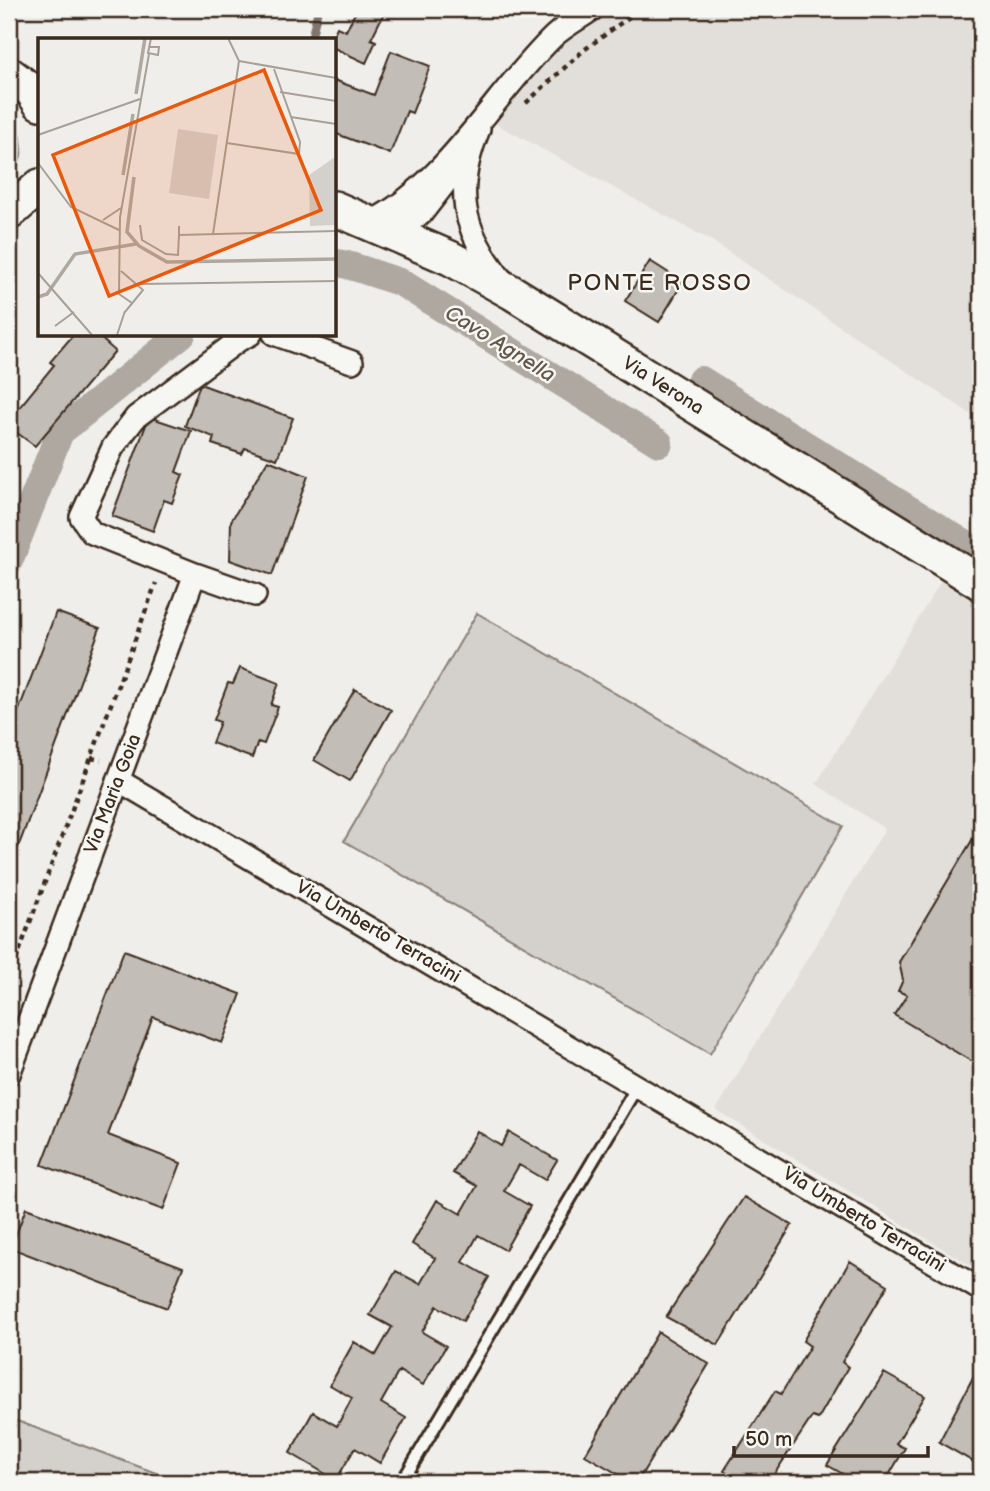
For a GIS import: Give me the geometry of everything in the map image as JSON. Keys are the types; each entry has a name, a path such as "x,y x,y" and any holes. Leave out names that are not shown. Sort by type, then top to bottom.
{"main road":[{"path":"9,74 33,90 38,99"},
{"path":"9,213 38,188"},
{"name":"Via Verona","path":"336,209 450,258 513,293 981,583"}],"street":[{"path":"382,227 396,209 483,121 503,92 555,34 593,9"},
{"path":"483,121 472,148 464,184 469,228 485,259 513,293"},
{"path":"382,227 422,213 472,148"},
{"path":"247,336 136,417 113,447 88,496 81,517 92,533 255,596"},
{"path":"280,336 352,362"},
{"name":"Via Maria Goia","path":"9,1074 195,574"},
{"name":"Via Umberto Terracini","path":"118,780 981,1290"}],"lane":[{"path":"402,1482 638,1085"}],"path":[{"path":"9,979 164,562"}],"shaded area":[{"path":"571,9 981,9 981,421 712,241 472,111 499,76 544,27"},
{"path":"9,112 18,129 22,146 19,163 9,179"},
{"path":"948,570 981,590 981,1272 716,1110 885,829 816,784"},
{"path":"477,613 843,826 710,1054 344,841"},
{"path":"9,1418 180,1482 9,1482"}],"building":[{"path":"357,9 386,9 371,39 376,41 366,63 336,49 336,38 332,38 337,27 346,31"},
{"path":"391,51 430,66 412,113 407,111 390,154 336,134 336,81 374,95"},
{"path":"650,261 683,282 659,322 625,301"},
{"path":"72,336 98,336 115,351 35,446 9,427 9,420 54,365 50,362"},
{"path":"200,384 293,418 277,459 245,448 242,454 212,444 214,437 185,426"},
{"path":"149,417 191,431 176,472 183,475 172,503 164,500 153,531 112,516"},
{"path":"268,460 308,476 272,575 230,560 231,521"},
{"path":"56,612 100,628 16,853 9,850 9,736"},
{"path":"240,668 279,683 271,705 278,707 264,744 258,742 252,758 212,743 220,722 214,720 228,683 233,684"},
{"path":"355,689 391,710 350,781 314,760"},
{"path":"977,832 981,835 981,1067 894,1015 907,995 898,991 903,980 899,962"},
{"path":"124,950 241,994 222,1043 153,1017 108,1135 181,1163 163,1210 42,1165"},
{"path":"477,1131 501,1146 509,1132 557,1160 545,1180 519,1165 504,1191 530,1206 505,1250 478,1235 463,1262 489,1277 463,1321 437,1306 422,1332 446,1346 423,1385 399,1371 381,1403 406,1418 380,1463 355,1448 336,1480 290,1453 313,1412 337,1426 352,1398 330,1385 354,1342 376,1355 392,1327 370,1315 396,1271 420,1284 435,1258 412,1244 437,1200 461,1214 477,1186 453,1173"},
{"path":"744,1197 792,1225 718,1345 666,1317"},
{"path":"26,1208 183,1267 167,1308 11,1248"},
{"path":"850,1261 888,1285 842,1362 848,1367 818,1419 812,1417 769,1482 743,1482 724,1471 775,1391 781,1394 810,1346 803,1341"},
{"path":"658,1332 709,1364 637,1482 632,1482 585,1455"},
{"path":"981,1362 981,1461 979,1465 939,1442"},
{"path":"884,1373 925,1396 896,1444 905,1448 885,1482 857,1482 827,1465"}],"waterway":[{"path":"311,38 318,9"},
{"name":"Cavo Agnella","path":"336,263 400,282 659,443"},
{"name":"Cavo Agnella","path":"9,561 60,432 180,336"},
{"name":"Cavo Agnella","path":"701,380 981,554"}],"district":[{"name":"PONTE ROSSO","path":"660,283"}]}
